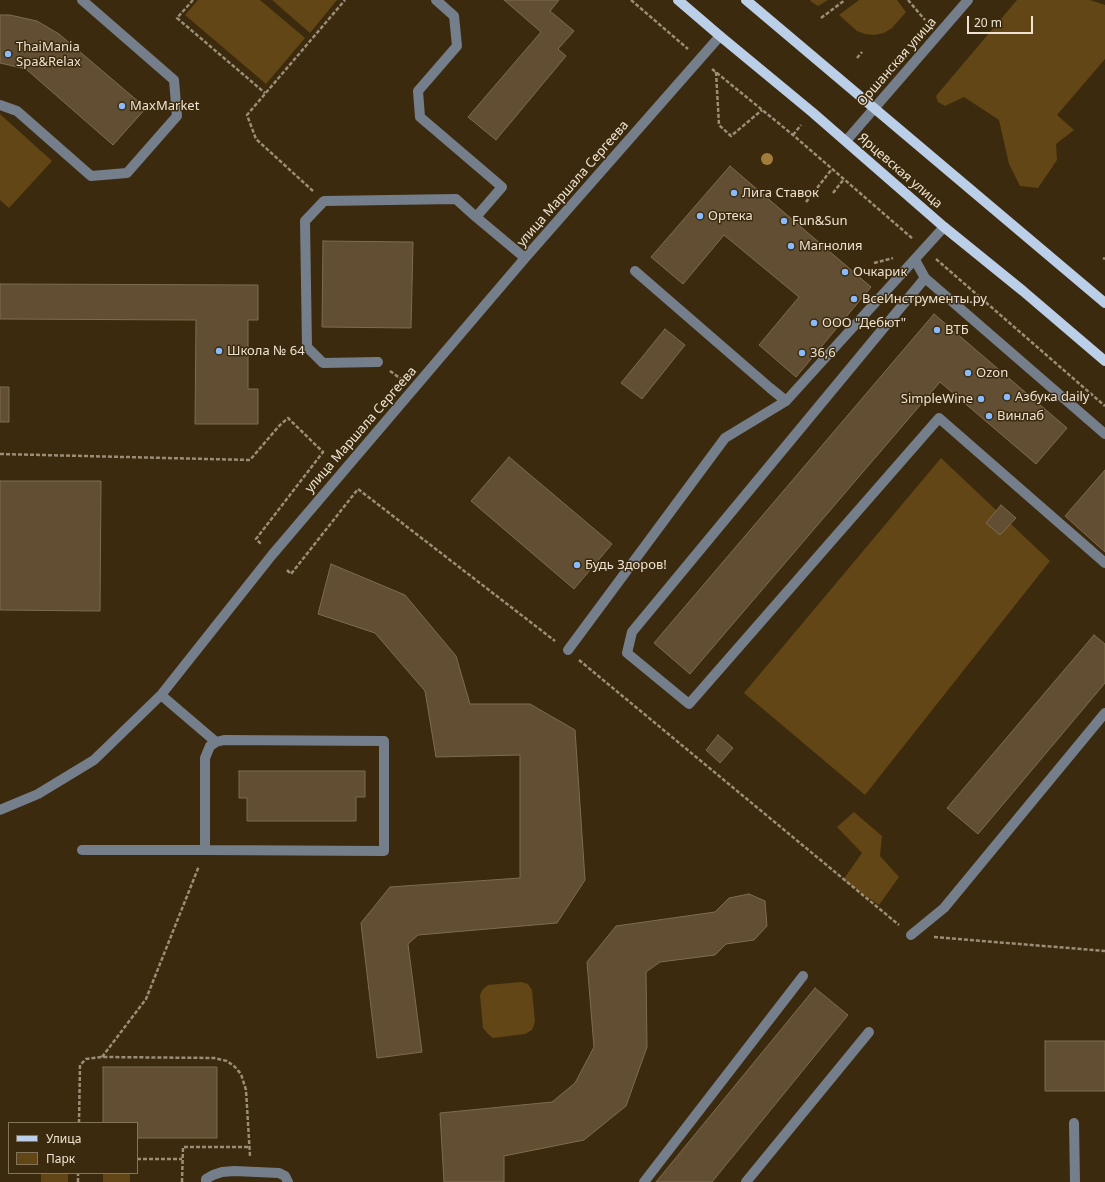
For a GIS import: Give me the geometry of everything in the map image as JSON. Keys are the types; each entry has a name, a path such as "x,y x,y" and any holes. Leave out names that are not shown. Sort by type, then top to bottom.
{"main road":[{"name":"Ярцевская улица","path":"678,0 846,141 944,227 1105,360"},
{"path":"746,0 1105,303"}],"street":[{"path":"0,105 17,111 91,176 127,173 177,116 174,80 82,0"},
{"path":"436,0 454,16 457,46 418,92 420,117 502,187 476,217"},
{"name":"Оршанская улица","path":"846,141 968,0"},
{"name":"улица Маршала Сергеева","path":"0,810 38,794 94,760 161,696 272,555 525,258 720,36"},
{"path":"378,362 323,363 307,347 305,221 324,201 456,199 525,258"},
{"path":"568,650 725,438 786,400 944,227"},
{"path":"915,260 925,278 1105,434"},
{"path":"635,271 770,388 786,400"},
{"path":"925,278 632,632 627,652 689,704 939,418 1105,563"},
{"path":"161,696 216,742"},
{"path":"911,935 944,908 1105,713"},
{"path":"82,850 384,851 384,741 224,740 216,742 210,746 205,758 205,850"},
{"path":"644,1182 803,976"},
{"path":"746,1182 869,1032"},
{"path":"1074,1123 1075,1182"},
{"path":"206,1182 206,1179 222,1172 279,1173 285,1176 288,1182"}],"path":[{"path":"193,0 177,18 266,93"},
{"path":"324,201 256,138 247,115 345,0"},
{"path":"630,0 716,72 719,126 731,136 762,110"},
{"path":"821,18 845,0"},
{"path":"908,0 925,20"},
{"path":"857,58 862,52"},
{"path":"793,135 801,125"},
{"path":"806,202 832,169"},
{"path":"833,193 844,179"},
{"path":"378,362 414,388"},
{"path":"0,454 250,460 279,426 288,418 323,452 256,539"},
{"path":"287,570 291,574 358,489 568,650 911,935 1105,951"},
{"path":"102,1057 146,999 205,850"},
{"path":"79,1122 80,1065 86,1059 102,1057 214,1058 227,1061 241,1074 246,1090 250,1148 249,1172"},
{"path":"182,1182 183,1147 250,1148"},
{"path":"138,1160 182,1159"}],"green space":[{"path":"198,0 260,0 305,38 266,84 185,15"},
{"path":"272,0 337,0 310,33"},
{"path":"828,0 818,6 810,1"},
{"path":"859,0 897,0 906,12 892,28 884,33 874,35 865,34 857,31 839,15"},
{"path":"1017,0 1090,0 1105,5 1105,59 1057,115 1074,130 1056,144 1057,160 1038,188 1020,186 1009,164 999,120 964,97 945,106 938,102 936,96"},
{"path":"0,114 52,161 9,208 0,200"},
{"path":"941,458 1050,561 865,795 744,693"},
{"path":"854,812 882,836 880,856 899,877 879,905 843,880 862,853 837,827"},
{"path":"521,982 528,984 532,990 535,1022 532,1030 525,1034 493,1038 483,1028 480,995 483,989 488,985"},
{"path":"41,1174 68,1174 68,1182 41,1182"},
{"path":"103,1174 130,1174 130,1182 103,1182"}],"building":[{"path":"504,0 559,0 550,11 574,31 558,49 566,56 496,140 468,117 541,32"},
{"path":"0,15 10,15 37,21 59,34 146,108 113,145 26,69 0,63"},
{"path":"730,166 871,287 796,377 759,345 799,297 724,235 683,284 651,257"},
{"path":"323,241 413,242 411,328 322,327"},
{"path":"0,284 258,285 258,320 248,320 248,389 258,389 258,424 195,424 196,320 0,319"},
{"path":"934,314 1067,428 1036,464 940,382 690,674 654,643"},
{"path":"665,329 685,345 642,399 621,383"},
{"path":"0,387 9,387 9,422 0,422"},
{"path":"509,457 612,544 574,589 471,501"},
{"path":"1105,470 1105,552 1065,516"},
{"path":"0,481 101,481 100,611 0,610"},
{"path":"1001,505 1016,518 1000,535 986,523"},
{"path":"331,564 405,595 456,656 470,704 530,704 575,730 585,880 557,923 418,935 408,944 422,1052 377,1058 361,923 390,887 520,878 520,755 436,757 425,691 375,633 318,614"},
{"path":"1094,635 1105,644 1105,683 978,834 947,808"},
{"path":"718,735 733,748 720,763 706,750"},
{"path":"239,771 365,771 365,797 356,797 356,821 247,821 247,798 239,798"},
{"path":"749,894 765,901 767,926 754,940 726,944 715,955 660,962 646,972 647,1047 626,1106 584,1140 504,1156 504,1182 444,1182 440,1113 552,1102 575,1083 594,1047 587,962 616,926 715,912 729,898"},
{"path":"815,988 848,1015 712,1182 656,1182"},
{"path":"1045,1041 1105,1041 1105,1091 1045,1091"},
{"path":"103,1067 217,1067 217,1138 138,1138 138,1122 103,1122"}],"place":[{"name":"ThaiMania Spa&Relax","path":"8,54"},
{"name":"MaxMarket","path":"122,106"},
{"name":"Лига Ставок","path":"734,193"},
{"name":"Ортека","path":"700,216"},
{"name":"Fun&Sun","path":"784,221"},
{"name":"Магнолия","path":"791,246"},
{"name":"Очкарик","path":"845,272"},
{"name":"ВсеИнструменты.ру","path":"854,299"},
{"name":"ООО \"Дебют\"","path":"814,323"},
{"name":"ВТБ","path":"937,330"},
{"name":"Школа № 64","path":"219,351"},
{"name":"36,6","path":"802,353"},
{"name":"Ozon","path":"968,373"},
{"name":"Азбука daily","path":"1007,397"},
{"name":"SimpleWine","path":"981,399"},
{"name":"Винлаб","path":"989,416"},
{"name":"Будь Здоров!","path":"577,565"}]}
